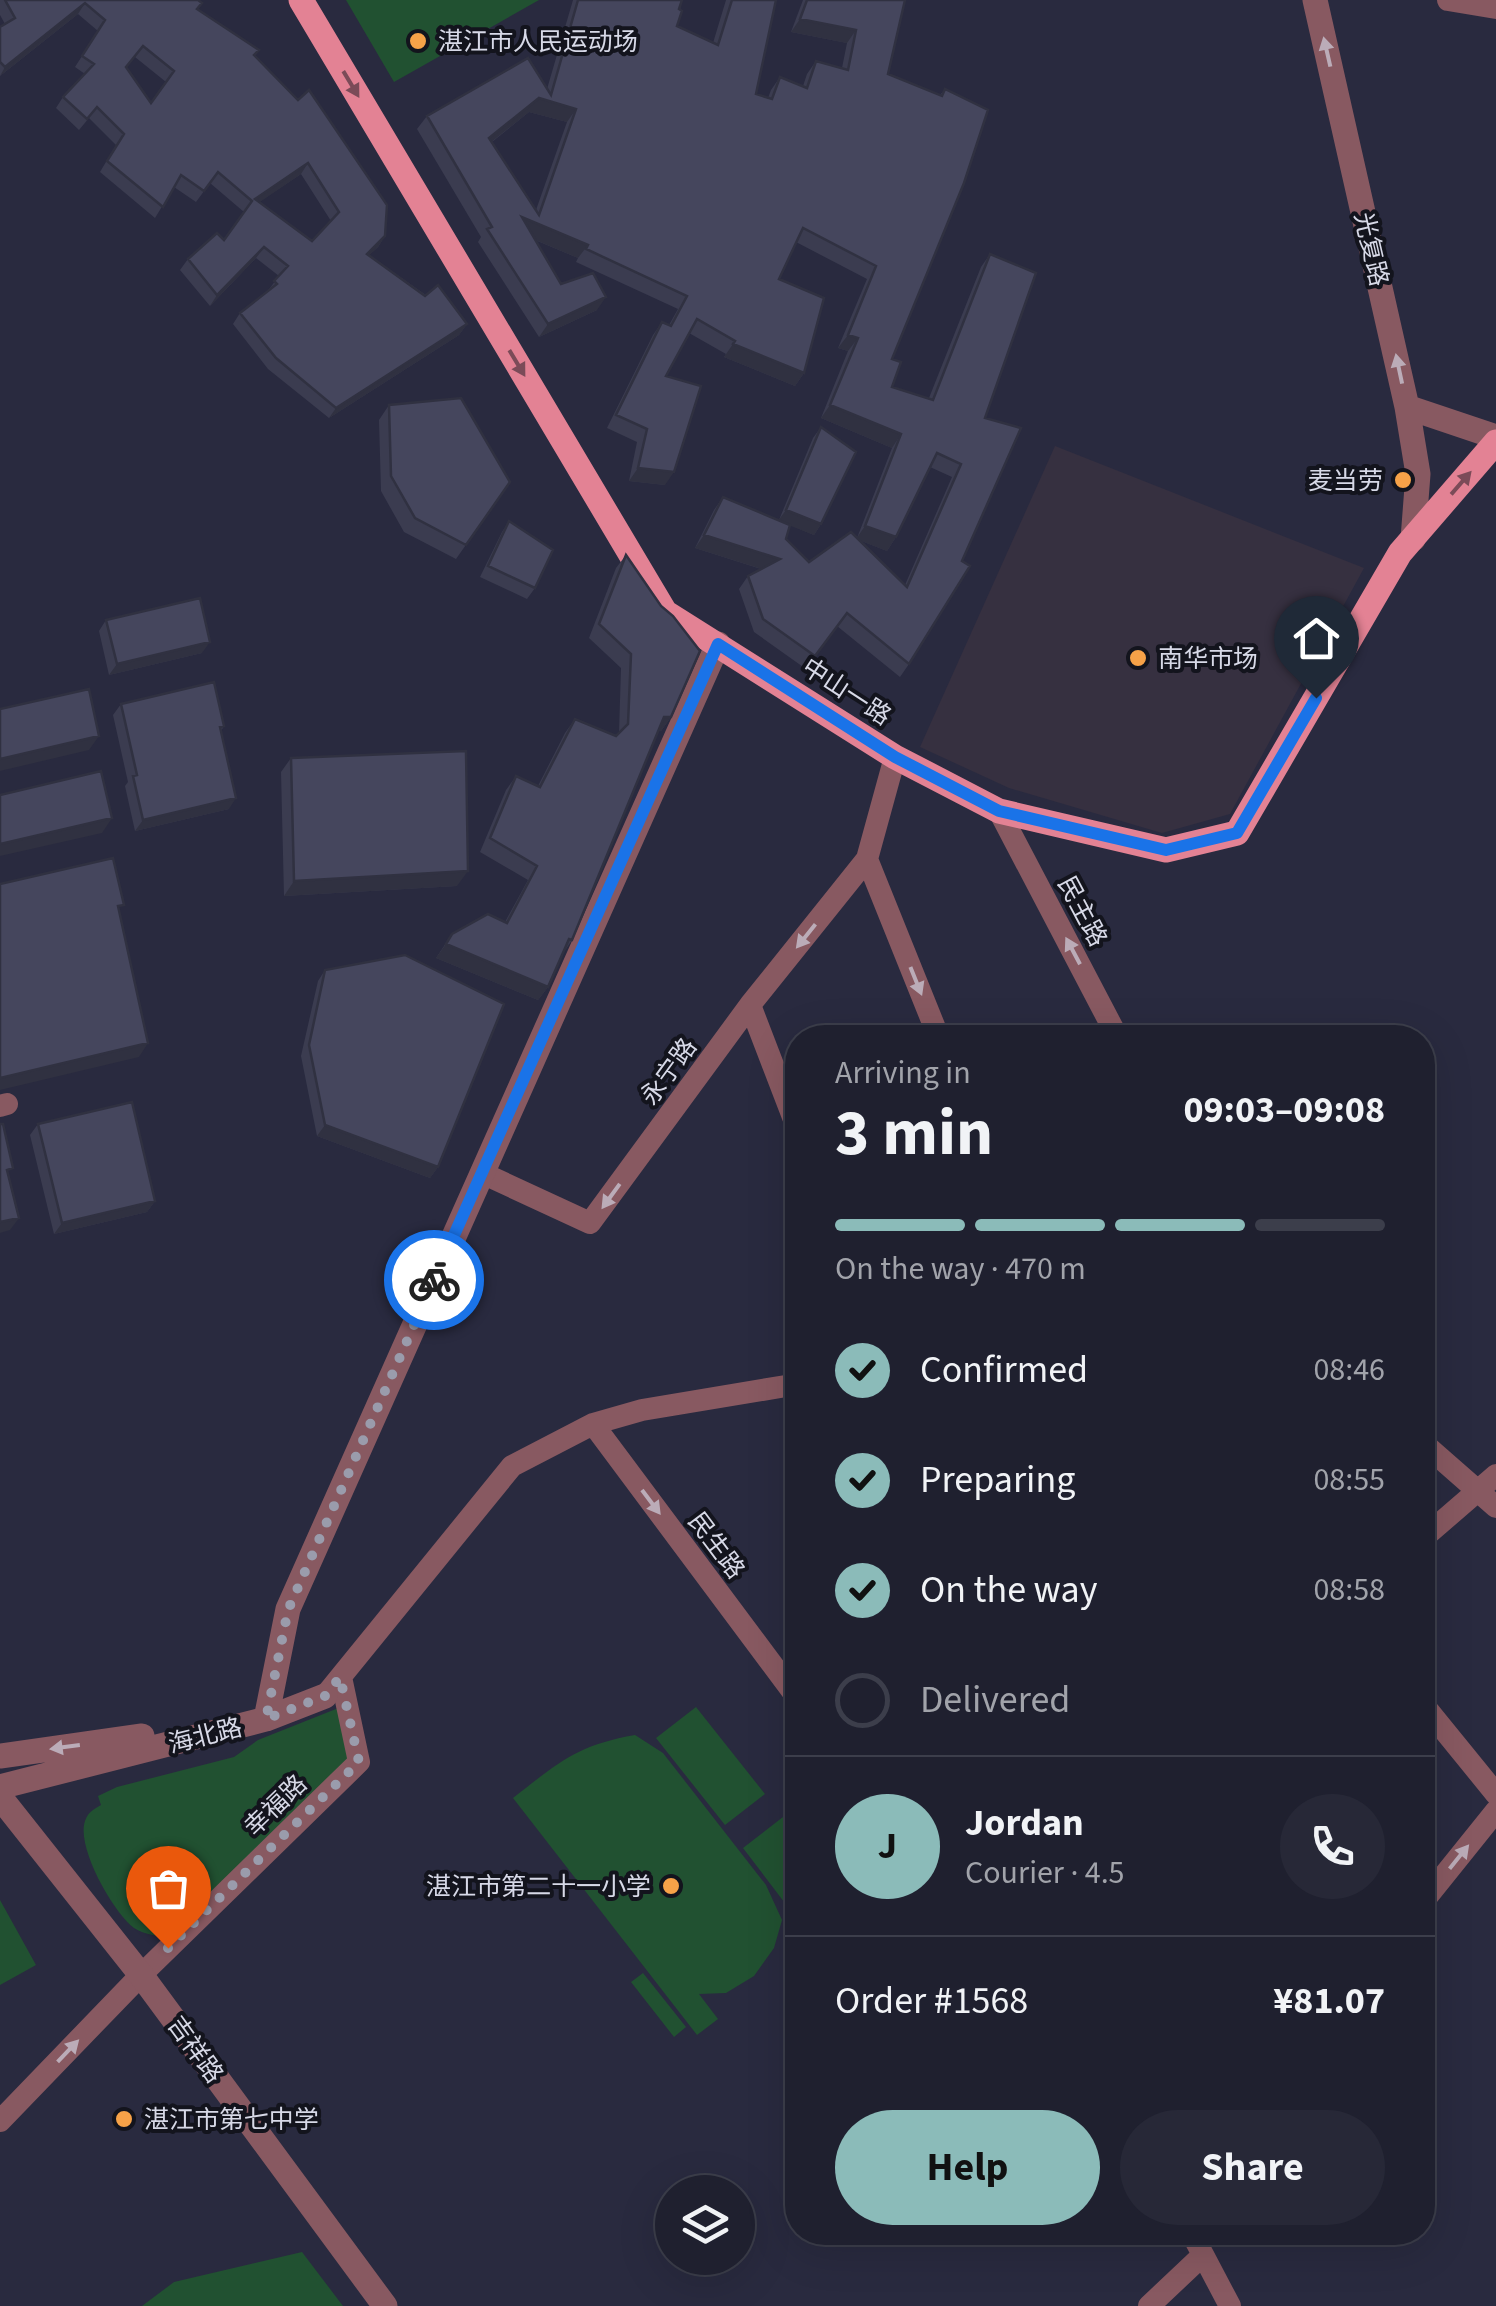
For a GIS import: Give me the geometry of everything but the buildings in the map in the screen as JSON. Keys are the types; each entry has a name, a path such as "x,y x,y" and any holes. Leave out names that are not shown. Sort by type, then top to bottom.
{"main road":[{"name":"中山一路","path":"301,0 665,612 895,757 999,811 1166,850 1237,833 1400,554 1496,440"}],"street":[{"name":"光复路","path":"1315,0 1407,407 1418,474 1413,538"},
{"path":"1448,0 1496,8"},
{"path":"1407,407 1496,440"},
{"path":"266,1719 288,1610 718,644"},
{"path":"895,757 867,860 933,1025"},
{"name":"民主路","path":"999,811 1111,1025"},
{"name":"永宁路","path":"482,1174 590,1224 750,1005 867,860"},
{"path":"750,1005 785,1096"},
{"path":"266,1719 333,1686 512,1466 593,1424 642,1410 785,1392"},
{"name":"民生路","path":"593,1424 785,1682"},
{"path":"1435,1453 1487,1499"},
{"path":"1435,1530 1487,1499 1496,1475"},
{"name":"幸福路","path":"0,2121 141,1975 359,1762 333,1686"},
{"name":"海北路","path":"0,1756 266,1719"},
{"name":"海北路","path":"0,1788 266,1719"},
{"path":"1435,1719 1496,1794"},
{"name":"吉祥路","path":"0,1796 141,1975 385,2306"},
{"path":"1435,1887 1496,1811"},
{"path":"1197,2245 1230,2306"},
{"path":"1149,2306 1203,2255"}],"shaded area":[{"name":"南华市场","path":"1055,446 1364,568 1230,814 1162,833 1009,788 920,747"}],"green space":[{"name":"湛江市人民运动场","path":"346,0 539,0 394,82"},
{"path":"341,1707 355,1760 173,1939 143,1932 125,1920 98,1878 86,1846 85,1821 101,1805 98,1796 117,1787 234,1757 258,1740"},
{"path":"696,1707 765,1794 725,1825 656,1738"},
{"path":"635,1735 663,1753 766,1885 782,1920 774,1948 754,1976 726,1993 699,1994 718,2019 697,2035 513,1798 569,1757 598,1744"},
{"path":"783,1817 785,1903 743,1848"},
{"path":"0,1900 36,1965 0,1985"},
{"path":"643,1973 686,2027 674,2037 631,1982"},
{"path":"302,2252 343,2306 142,2306 174,2282"}],"way so far":[{"path":"168,1948 359,1762 340,1677 325,1696 266,1719 288,1610 434,1280"}],"place":[{"name":"湛江市人民运动场","path":"418,41"},
{"name":"麦当劳","path":"1403,480"},
{"name":"南华市场","path":"1138,658"},
{"name":"湛江市第二十一小学","path":"671,1886"},
{"name":"湛江市第七中学","path":"124,2119"}],"route":[{"path":"434,1280 718,644 895,757 999,811 1166,850 1237,833 1316,698"}]}
